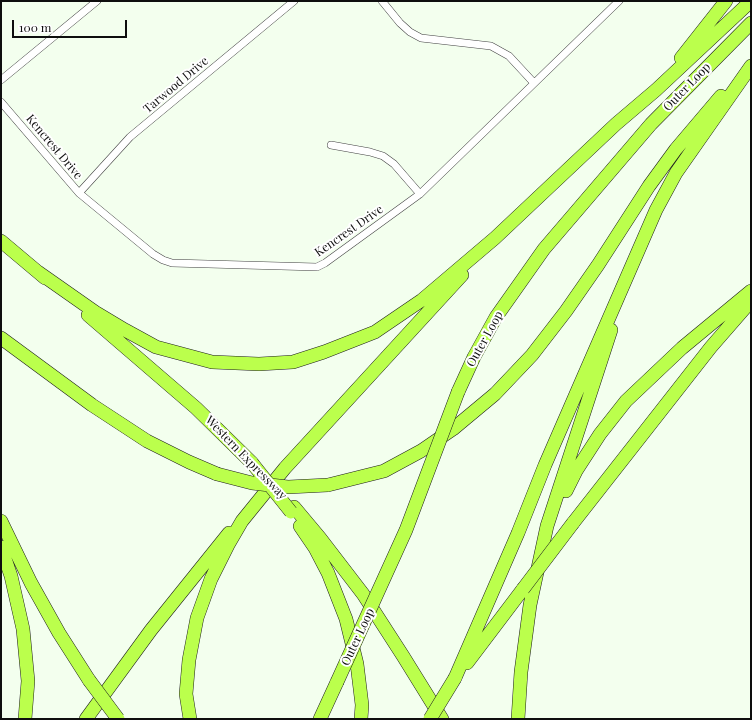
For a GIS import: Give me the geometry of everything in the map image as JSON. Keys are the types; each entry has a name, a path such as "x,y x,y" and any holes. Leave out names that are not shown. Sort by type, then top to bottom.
{"highway":[{"path":"656,90 726,1"},
{"path":"38,272 95,312 156,347 212,362 259,364 293,362 324,352 375,332 422,300 495,238 616,124 656,90 751,1"},
{"name":"Outer Loop","path":"320,719 406,530 458,392 474,357 496,317 544,249 651,124 751,23"},
{"path":"1,338 92,405 147,441 217,474 252,483 288,488 328,485 384,471 421,451 454,429 495,394 532,355 598,266 649,186 676,149 751,60"},
{"path":"455,678 489,601 545,465 656,210 676,173 751,66"},
{"path":"190,719 186,694 189,660 197,618 211,579 242,521 285,468 495,238"},
{"name":"Western Expressway","path":"1,241 196,408 252,463 292,510 320,538 363,594 442,719"},
{"path":"518,719 521,672 530,605 547,526 637,252"},
{"path":"544,540 576,471 600,434 626,401 682,348 751,291"},
{"path":"430,719 455,678 573,522 712,347 751,301"},
{"path":"292,510 322,561 334,585 343,609 357,664 362,705 361,719"},
{"path":"1,521 30,583 59,633 89,680 118,719"},
{"path":"86,719 151,630 227,534 242,521"},
{"path":"1,547 11,576 23,629 28,681 25,719"}],"street":[{"name":"Tarwood Drive","path":"79,193 130,137 294,1"},
{"path":"382,1 400,23 410,32 421,38 491,46 509,56 534,83"},
{"name":"Kencrest Drive","path":"1,102 79,193 162,260 172,263 308,268 318,267 420,194 619,1"},
{"path":"1,80 93,2"},
{"path":"331,145 370,152 383,156 394,164 420,194"}]}
